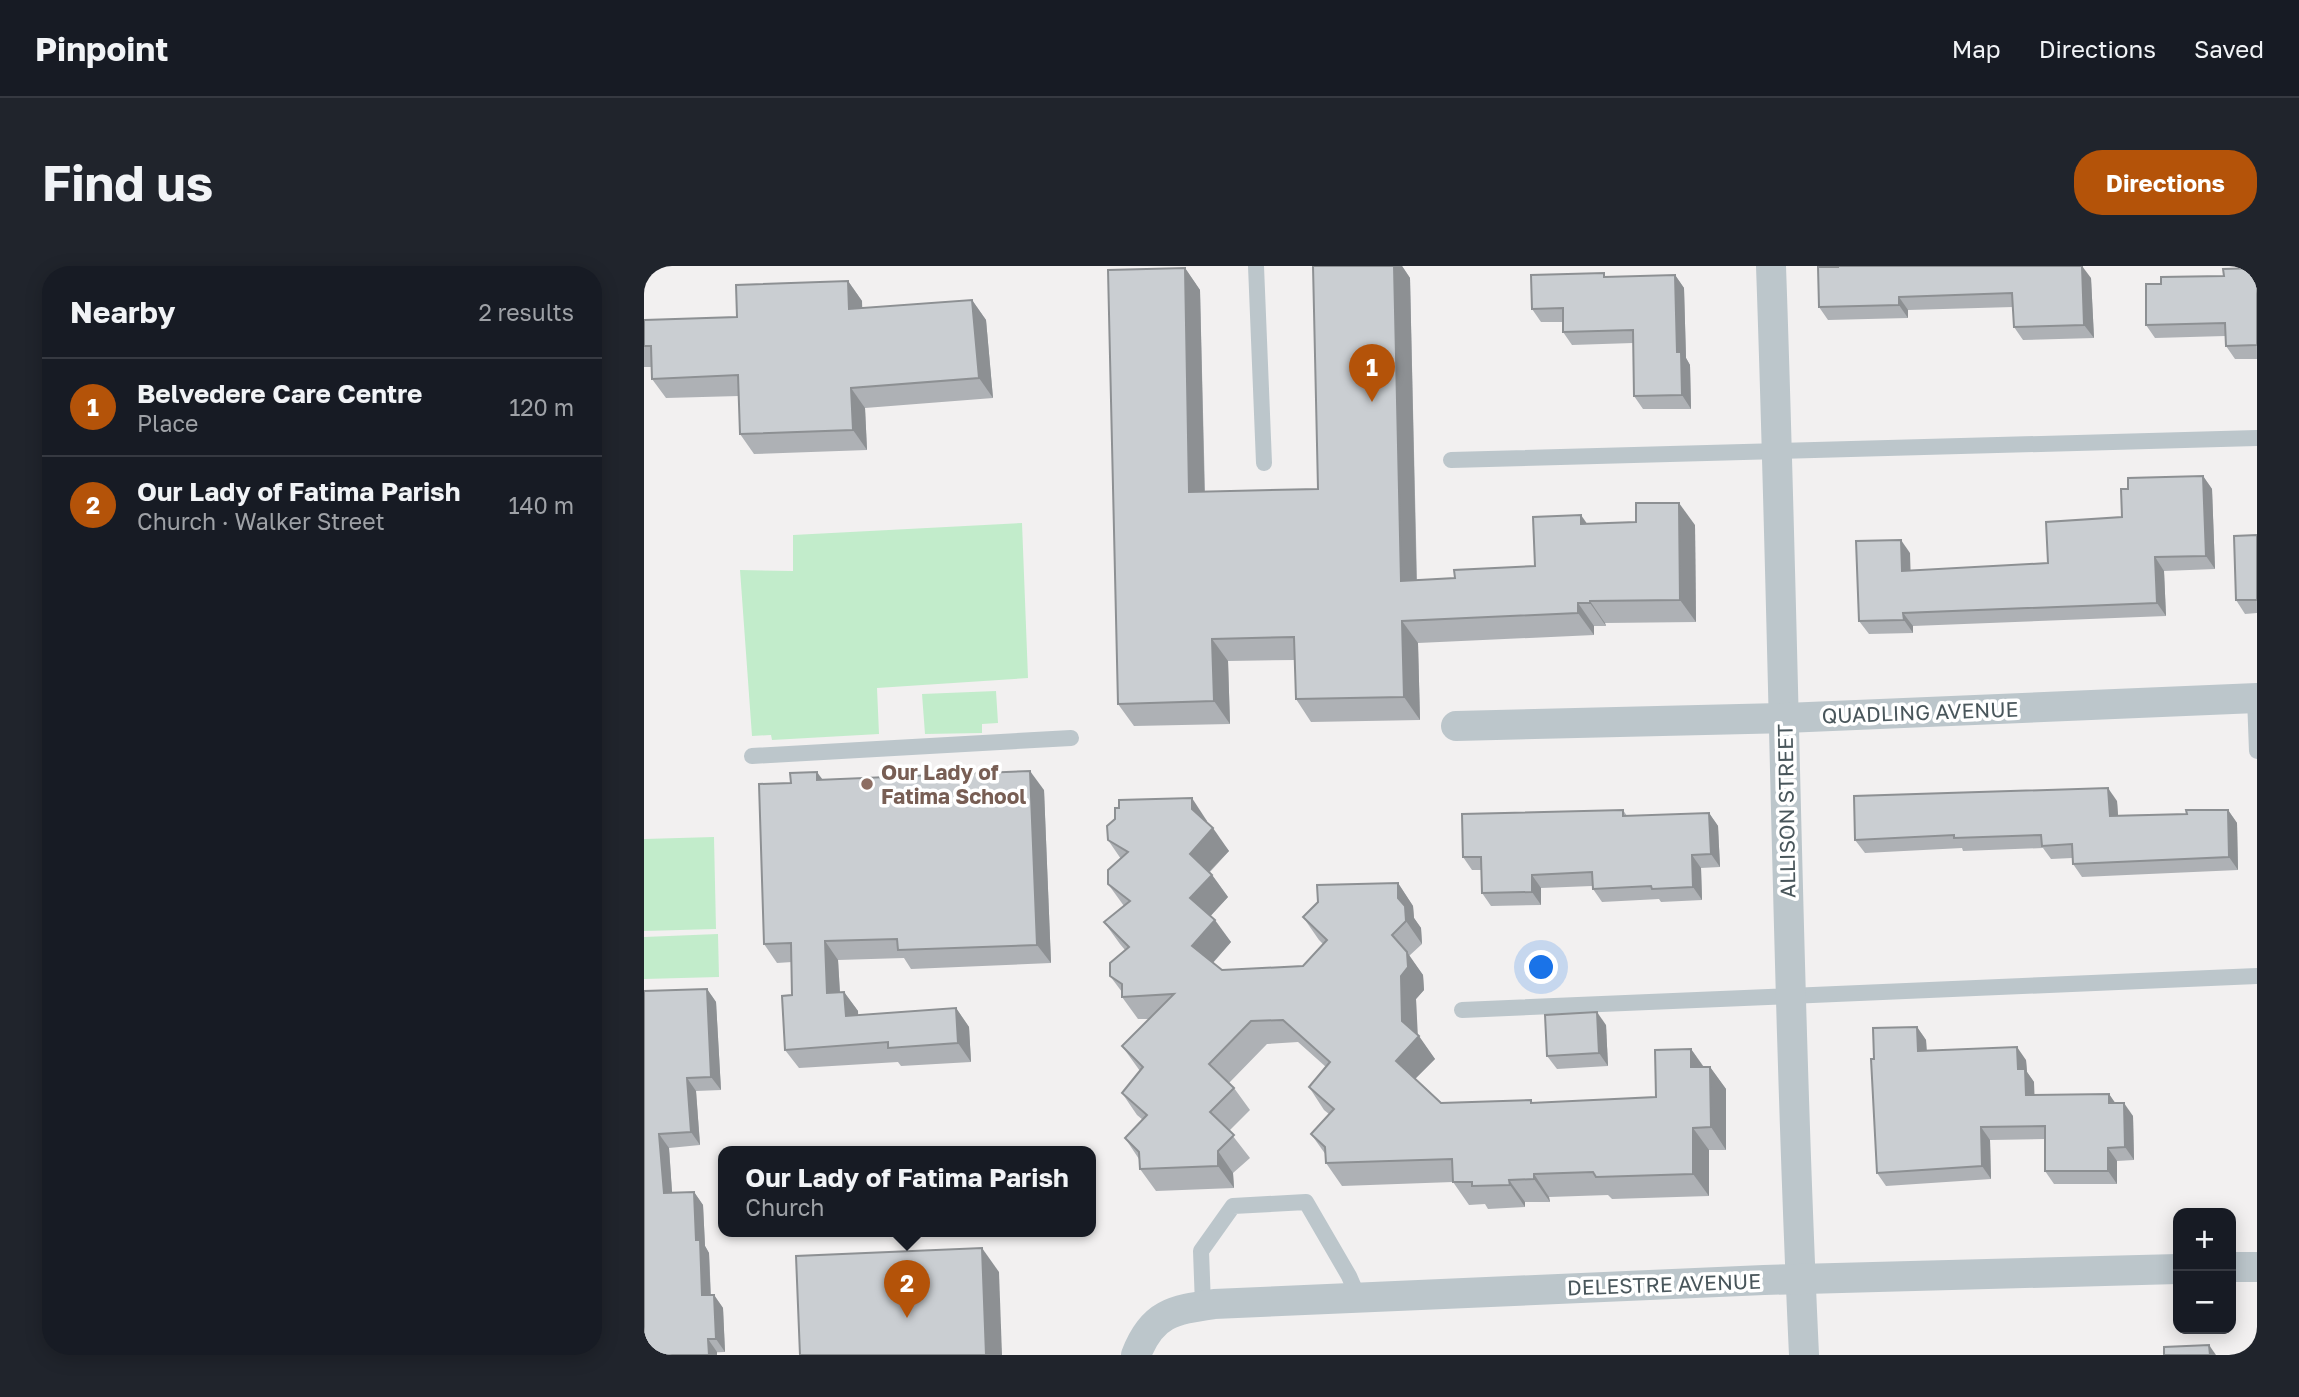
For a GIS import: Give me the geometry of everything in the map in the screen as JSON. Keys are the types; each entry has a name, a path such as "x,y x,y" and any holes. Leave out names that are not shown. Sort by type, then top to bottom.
{"street":[{"name":"ALLISON STREET","path":"1771,266 1790,995 1804,1355"},
{"name":"QUADLING AVENUE","path":"1456,726 1784,718 2256,698"},
{"path":"2236,1267 2257,1266"},
{"name":"DELESTRE AVENUE","path":"1136,1355 1143,1337 1153,1323 1181,1309 1203,1306 1358,1297 1800,1280 2173,1269"}],"lane":[{"path":"1256,266 1265,463"},
{"path":"1451,460 2257,438"},
{"path":"2256,698 2257,751"},
{"path":"752,756 1071,738"},
{"path":"1462,1010 2257,976"},
{"path":"1203,1306 1201,1251 1233,1206 1282,1203 1307,1202 1358,1297"}],"green space":[{"path":"1022,523 1028,678 877,688 879,734 772,740 771,735 752,736 740,570 793,571 793,535"},
{"path":"996,691 998,723 982,724 982,733 925,734 922,694"},
{"path":"714,837 716,929 644,931 644,839"},
{"path":"718,934 719,977 644,979 644,937"}],"building":[{"path":"1313,266 1394,266 1401,581 1455,578 1454,570 1535,566 1533,517 1581,515 1581,524 1636,522 1636,503 1679,503 1680,600 1590,601 1578,603 1578,613 1402,621 1404,697 1296,699 1294,637 1212,639 1214,701 1118,704 1108,270 1185,268 1189,492 1318,489"},
{"path":"2082,266 2084,325 2014,327 2012,293 1899,297 1899,305 1819,307 1818,267"},
{"path":"2257,268 2257,345 2226,346 2225,323 2146,325 2146,284 2161,284 2161,277 2224,276 2223,269"},
{"path":"1604,273 1604,277 1675,275 1677,352 1681,352 1682,395 1634,396 1633,330 1563,332 1563,308 1532,309 1531,275"},
{"path":"848,281 849,309 972,300 979,378 851,388 853,430 740,434 738,375 652,379 651,346 644,346 644,320 737,317 736,285"},
{"path":"2203,476 2206,556 2155,557 2157,603 1903,613 1904,620 1859,621 1856,541 1901,540 1902,571 2048,563 2046,522 2122,517 2121,489 2128,489 2128,478"},
{"path":"2257,535 2257,600 2236,600 2234,536"},
{"path":"1030,771 1037,945 898,950 897,939 825,941 827,993 844,992 846,1016 956,1008 958,1043 888,1048 888,1042 785,1050 782,996 792,995 791,943 764,944 759,784 791,783 790,773 817,772 817,780"},
{"path":"2108,788 2110,816 2187,814 2186,810 2228,810 2229,857 2073,864 2072,844 2042,846 2041,835 1954,838 1954,835 1855,840 1854,796"},
{"path":"1192,798 1192,809 1213,828 1190,854 1212,875 1190,898 1215,920 1192,946 1222,970 1303,966 1327,940 1303,917 1318,902 1317,885 1398,883 1398,898 1405,906 1406,921 1392,935 1407,952 1408,967 1401,976 1402,1021 1419,1036 1396,1061 1441,1103 1531,1100 1531,1103 1656,1097 1655,1050 1691,1049 1691,1067 1710,1067 1711,1127 1693,1128 1693,1174 1596,1177 1593,1172 1534,1174 1534,1179 1509,1180 1510,1185 1472,1186 1472,1182 1453,1182 1452,1159 1326,1163 1325,1147 1311,1134 1334,1109 1309,1087 1330,1062 1283,1020 1251,1021 1209,1064 1234,1088 1210,1112 1234,1135 1218,1151 1218,1166 1140,1169 1139,1152 1125,1138 1147,1115 1122,1093 1143,1067 1122,1046 1174,994 1122,997 1122,984 1110,976 1110,963 1129,947 1104,922 1130,901 1108,884 1108,870 1128,852 1108,840 1107,826 1115,819 1115,808 1119,808 1119,800"},
{"path":"1623,810 1623,816 1709,813 1711,854 1692,855 1693,887 1593,889 1592,872 1532,875 1532,892 1482,893 1481,857 1463,857 1462,814"},
{"path":"707,989 711,1077 687,1078 691,1132 659,1134 664,1193 694,1192 696,1240 700,1240 702,1295 714,1295 716,1339 708,1339 709,1355 644,1355 644,991"},
{"path":"1597,1012 1599,1053 1547,1056 1545,1015"},
{"path":"1917,1027 1918,1051 2017,1047 2018,1069 2025,1069 2026,1095 2109,1094 2109,1103 2124,1103 2125,1147 2108,1148 2108,1171 2045,1171 2045,1126 1981,1127 1982,1166 1877,1173 1871,1059 1874,1059 1873,1028"},
{"path":"982,1248 986,1355 800,1355 796,1256"},
{"path":"2209,1345 2210,1355 2164,1355 2164,1347"}],"place":[{"name":"Belvedere Care Centre","path":"1372,402"},
{"name":"Our Lady of Fatima School","path":"867,784"},
{"name":"Our Lady of Fatima Parish","path":"907,1318"}]}
